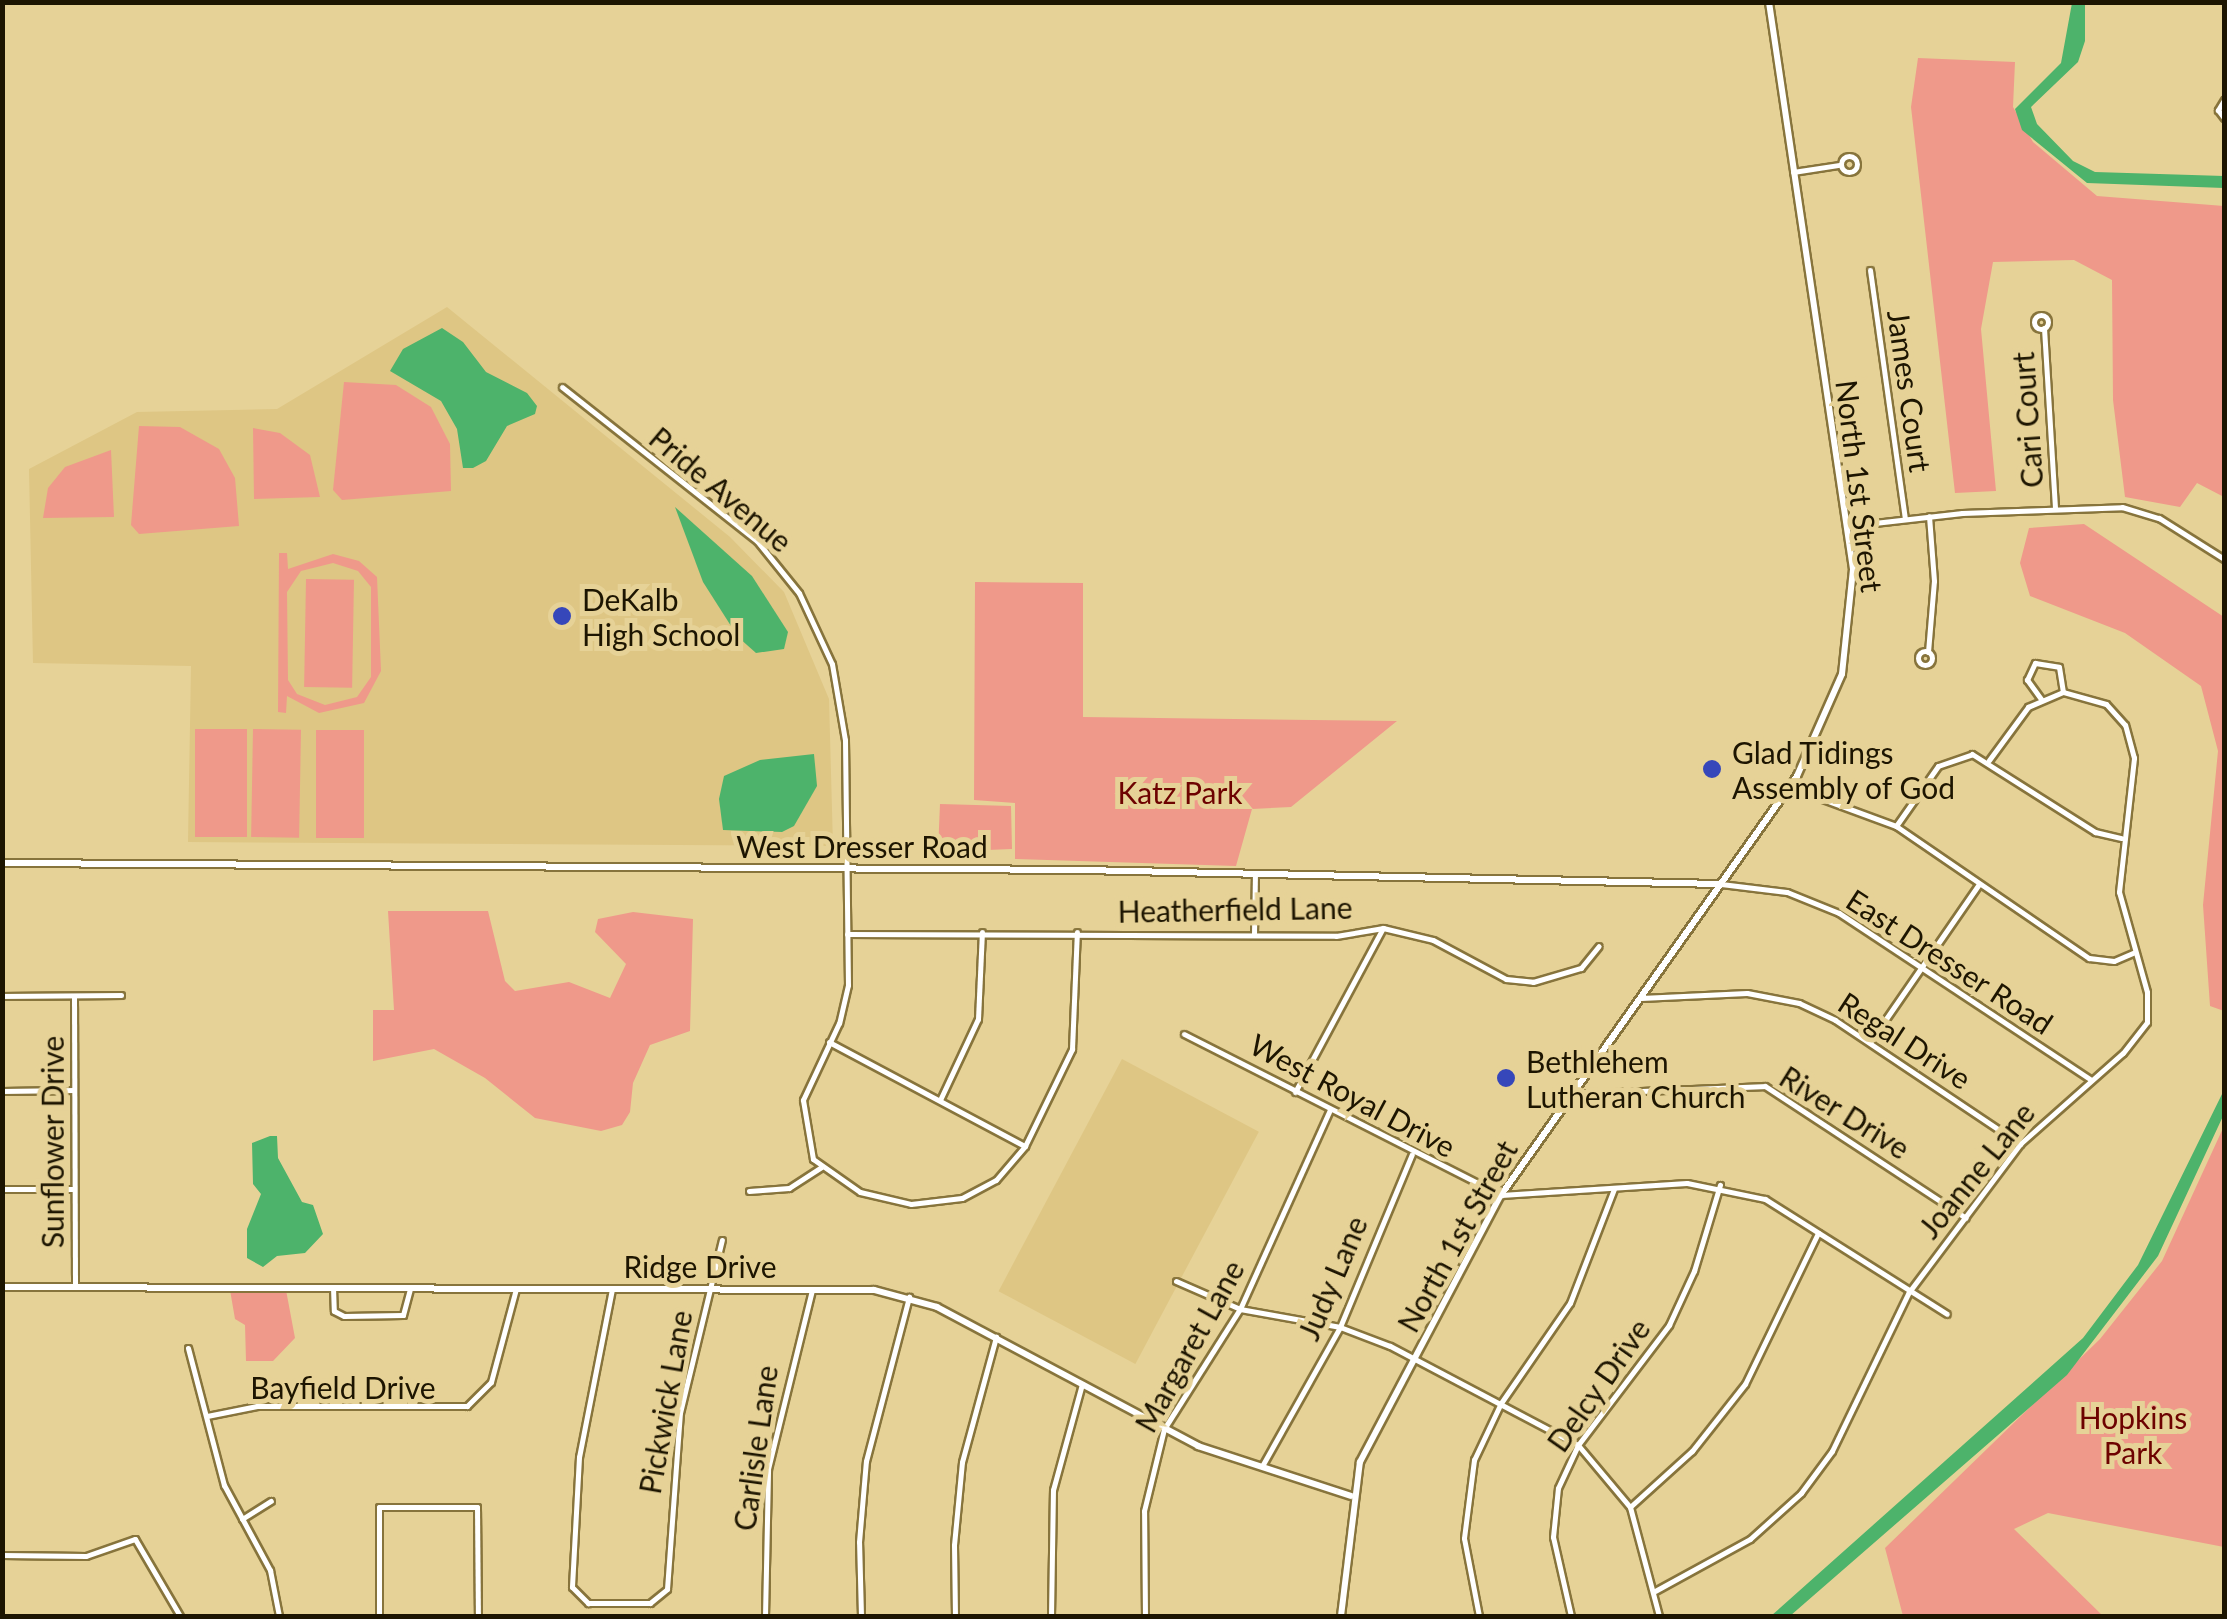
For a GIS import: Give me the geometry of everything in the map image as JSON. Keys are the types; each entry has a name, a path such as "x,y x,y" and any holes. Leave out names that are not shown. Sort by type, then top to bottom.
{"street":[{"name":"North 1st Street","path":"1341,1616 1352,1496 1366,1449 1501,1195 1568,1094 1790,786 1823,729 1842,674 1853,601 1848,526 1769,2"},
{"path":"2224,100 2218,110 2224,118"},
{"path":"1793,172 1840,165"},
{"name":"James Court","path":"1870,270 1905,518"},
{"name":"Cari Court","path":"2044,328 2055,509"},
{"name":"Pride Avenue","path":"562,388 757,542 810,612 843,710 847,998 810,1076 802,1111 808,1148 821,1167"},
{"path":"1848,526 1929,516 2055,509 2139,510 2224,560"},
{"path":"1928,652 1934,582 1929,516"},
{"name":"Joanne Lane","path":"1655,1592 1750,1539 1801,1493 1832,1451 1908,1292 2020,1144 2133,1043 2146,1022 2148,992 2133,953 2119,892 2120,838 2131,738 2106,704 2063,692 2058,667 2036,663 2028,686 2041,699"},
{"path":"1989,760 2021,715 2041,699 2063,692"},
{"path":"1896,826 1945,761 1966,754 1989,760 2095,832 2120,838"},
{"path":"1790,786 1896,826 2089,958 2114,961 2133,953"},
{"name":"West Dresser Road","path":"2,863 845,868 1721,884"},
{"path":"1254,935 1255,874"},
{"name":"East Dresser Road","path":"1721,884 1768,888 1817,902 2090,1079"},
{"path":"1870,1042 1979,884"},
{"path":"1295,1092 1383,928"},
{"name":"Heatherfield Lane","path":"847,934 1341,936 1383,928 1433,940 1506,979 1533,982 1581,968 1598,946"},
{"path":"940,1100 978,1018 982,932"},
{"path":"749,1191 789,1188 821,1167 872,1196 937,1204 986,1187 1025,1146 1072,1049 1077,932"},
{"path":"2,996 121,996"},
{"name":"Sunflower Drive","path":"74,996 75,1287"},
{"name":"Regal Drive","path":"1636,999 1770,996 1823,1013 2020,1144"},
{"name":"West Royal Drive","path":"1184,1034 1412,1154 1501,1195"},
{"path":"829,1042 1025,1146"},
{"name":"River Drive","path":"1568,1094 1765,1086 1966,1218"},
{"path":"2,1091 74,1090"},
{"name":"Margaret Lane","path":"1145,1616 1144,1511 1164,1429 1240,1309 1330,1110"},
{"name":"Judy Lane","path":"1261,1468 1275,1432 1340,1327 1412,1154"},
{"path":"1501,1195 1720,1185 1765,1199 1947,1314"},
{"name":"Delcy Drive","path":"1572,1616 1552,1524 1558,1488 1578,1446 1669,1324 1694,1271 1720,1185"},
{"path":"1479,1616 1466,1564 1464,1504 1474,1460 1501,1403 1570,1303 1615,1188"},
{"path":"2,1190 74,1189"},
{"path":"1630,1507 1692,1451 1745,1384 1819,1232"},
{"name":"Pickwick Lane","path":"612,1288 589,1384 574,1500 572,1587 588,1603 662,1598 680,1413 722,1240"},
{"path":"1176,1280 1240,1309 1340,1327 1415,1358 1578,1446 1630,1507 1659,1616"},
{"name":"Ridge Drive","path":"2,1286 812,1289 909,1297 996,1337 1164,1429 1261,1468 1352,1496"},
{"path":"333,1286 334,1312 344,1316 403,1315 410,1286"},
{"name":"Bayfield Drive","path":"207,1416 257,1406 467,1406 490,1382 516,1287"},
{"name":"Carlisle Lane","path":"765,1616 768,1468 812,1289"},
{"path":"862,1616 859,1542 866,1461 909,1297"},
{"path":"956,1616 954,1544 962,1462 996,1337"},
{"path":"188,1348 217,1460 270,1570 279,1616"},
{"path":"1051,1616 1054,1490 1082,1384"},
{"path":"242,1518 271,1501"},
{"path":"379,1616 379,1507 477,1507 478,1616"},
{"path":"2,1555 86,1556 135,1539 180,1616"}],"shaded area":[{"path":"2072,3 2085,3 2085,41 2078,62 2031,107 2037,124 2073,161 2095,172 2224,176 2224,188 2087,183 2022,130 2015,109 2061,63"},
{"path":"447,307 730,537 784,592 829,699 833,846 188,842 191,666 33,663 29,469 137,412 277,409"},
{"path":"442,328 463,342 486,372 527,393 537,406 535,414 507,426 486,461 473,468 463,468 457,429 441,401 390,371 403,349"},
{"path":"675,507 752,576 788,632 784,649 756,653 738,637 703,582"},
{"path":"814,754 817,786 794,826 782,832 723,830 719,799 724,776 760,760"},
{"path":"1122,1059 1259,1132 1135,1364 999,1291"},
{"path":"2224,1090 2224,1114 2158,1256 2067,1375 1790,1616 1771,1616 2083,1338 2138,1265"},
{"path":"277,1136 278,1158 302,1202 313,1205 323,1234 305,1253 277,1256 263,1267 247,1258 247,1229 261,1194 253,1184 252,1143"}],"green space":[{"path":"1918,58 2015,62 2013,107 2033,142 2097,196 2224,206 2224,497 2197,483 2180,507 2125,497 2113,400 2112,280 2074,260 1993,262 1981,329 1996,491 1955,493 1911,107"},
{"path":"344,382 396,385 431,407 450,444 451,491 342,500 333,490"},
{"path":"139,426 180,427 219,449 235,478 239,526 139,534 131,525"},
{"path":"253,428 280,433 310,455 320,497 254,499"},
{"path":"111,450 114,517 43,518 48,488 65,467"},
{"path":"2084,524 2224,617 2224,1011 2210,1006 2203,905 2218,751 2201,686 2125,633 2030,596 2020,563 2029,528"},
{"path":"279,553 287,553 288,569 333,554 359,561 377,577 381,671 364,703 319,713 287,696 286,713 278,712","holes":["333,563 358,571 371,587 371,677 357,697 325,705 297,694 288,680 287,592 301,571"]},
{"path":"306,579 354,580 352,688 304,687"},
{"name":"Katz Park","path":"975,582 1083,583 1083,717 1397,721 1291,807 1252,809 1236,866 1015,859 1015,803 974,800"},
{"path":"195,729 247,729 247,837 195,837"},
{"path":"253,729 301,730 299,838 251,837"},
{"path":"316,730 364,730 364,838 316,838"},
{"path":"940,804 1011,806 1012,849 938,852"},
{"path":"388,911 488,911 505,981 515,991 569,982 610,998 626,964 595,932 598,919 633,912 693,919 690,1031 650,1045 633,1083 630,1112 622,1125 601,1131 535,1118 485,1078 434,1049 373,1061 373,1010 394,1010"},
{"name":"Hopkins Park","path":"2224,1126 2224,1547 2048,1513 2014,1529 2103,1616 1903,1616 1885,1548 2100,1339 2162,1261"},
{"path":"230,1290 286,1290 295,1338 273,1361 246,1361 245,1325 235,1319"}],"place":[{"name":"DeKalb High School","path":"562,616"},
{"name":"Glad Tidings Assembly of God","path":"1712,769"},
{"name":"Bethlehem Lutheran Church","path":"1506,1078"}]}
